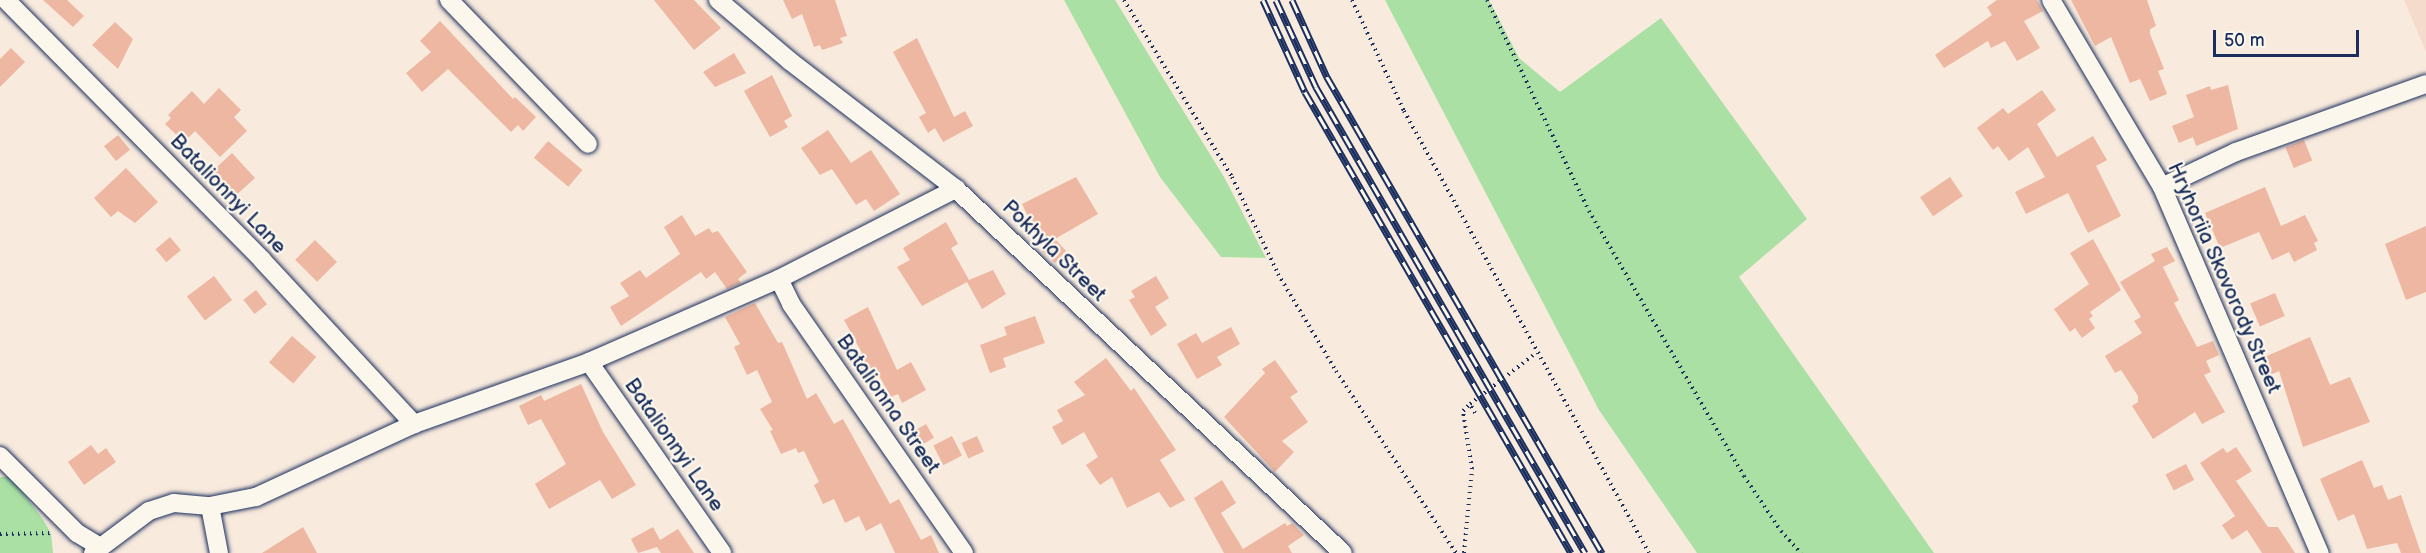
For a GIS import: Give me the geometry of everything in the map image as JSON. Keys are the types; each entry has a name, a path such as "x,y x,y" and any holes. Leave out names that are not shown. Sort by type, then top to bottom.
{"street":[{"name":"Batalionnyi Lane","path":"6,0 262,260 414,424"},
{"path":"449,0 588,144"},
{"name":"Pokhyla Street","path":"718,0 790,62 957,189 1343,553"},
{"name":"Hryhoriia Skovorody Street","path":"2052,0 2162,187 2320,553"},
{"path":"2162,187 2236,153 2426,84"},
{"path":"0,456 97,550 150,511 174,503 210,506 256,497 414,424 589,362 779,279 957,189"},
{"name":"Batalionna Street","path":"779,279 791,304 964,553"},
{"name":"Batalionnyi Lane","path":"589,362 722,553"},
{"path":"210,506 219,553"}],"path":[{"path":"1124,0 1232,177 1278,274 1336,371 1456,553"},
{"path":"1352,0 1404,111 1649,553"},
{"path":"1487,0 1589,211 1744,476 1781,531 1802,553"},
{"path":"1464,553 1472,469 1463,411 1536,352"},
{"path":"1470,404 1475,413"},
{"path":"0,534 78,533"}],"shaded area":[{"path":"2404,0 2426,0 2426,52"}],"green space":[{"path":"1064,0 1115,0 1224,177 1266,258 1221,257 1160,177"},
{"path":"1385,0 1489,0 1519,58 1560,92 1661,18 1807,219 1739,277 1934,553 1697,553 1599,410"},
{"path":"0,477 11,477 42,518 51,533 53,553 0,553"}],"building":[{"path":"43,0 67,0 84,16 73,27"},
{"path":"654,0 694,0 721,28 694,50"},
{"path":"783,0 835,0 847,36 840,38 843,43 822,50 820,45 814,47 802,14 792,19"},
{"path":"1997,0 2037,0 2043,11 2024,21 2040,48 2017,61 2005,41 1991,48 1988,41 1944,68 1935,55 1992,15 1987,7"},
{"path":"2071,0 2147,0 2156,26 2150,29 2150,34 2164,69 2158,71 2167,94 2150,101 2140,79 2130,83 2111,37 2095,46"},
{"path":"440,21 513,99 515,97 536,117 523,131 518,125 511,132 448,69 422,92 406,73 431,52 420,41"},
{"path":"115,22 133,39 118,69 92,45"},
{"path":"917,38 954,117 965,111 973,126 943,142 935,128 928,133 919,117 926,113 893,52"},
{"path":"11,48 25,62 0,87 0,59"},
{"path":"734,53 746,73 715,87 703,72"},
{"path":"772,75 792,116 784,121 788,127 770,137 744,91"},
{"path":"2228,85 2238,129 2196,146 2193,137 2179,143 2172,126 2194,117 2186,95 2210,86 2211,90"},
{"path":"219,88 241,110 234,117 247,131 220,157 195,131 184,142 165,124 171,118 168,115 192,91 204,104"},
{"path":"2042,90 2056,110 2037,124 2057,157 2093,136 2107,160 2096,166 2121,216 2088,233 2068,193 2026,214 2015,192 2045,177 2028,147 2009,161 1998,146 1993,150 1977,128 2003,108 2008,114"},
{"path":"828,130 851,163 871,150 900,194 874,211 866,199 856,205 832,169 820,175 801,148"},
{"path":"118,135 130,150 116,161 104,146"},
{"path":"2304,140 2312,160 2294,168 2285,147"},
{"path":"548,141 582,170 568,187 534,158"},
{"path":"232,153 255,178 233,198 214,177 218,166"},
{"path":"126,168 158,202 135,223 118,211 111,217 94,198"},
{"path":"1076,177 1098,214 1055,239 1066,251 1055,263 1041,250 1043,248 1022,204"},
{"path":"1950,177 1963,196 1933,216 1920,197"},
{"path":"2265,187 2281,226 2305,215 2318,241 2314,243 2317,250 2294,262 2289,252 2272,260 2259,232 2220,248 2205,213"},
{"path":"682,215 695,236 709,228 712,233 718,231 747,272 738,279 741,283 727,289 715,272 706,279 701,272 621,326 610,307 629,296 620,283 640,270 646,278 680,254 664,227"},
{"path":"946,222 958,244 951,248 969,280 993,270 1006,294 982,309 967,282 922,306 897,267 910,260 903,248"},
{"path":"2426,226 2426,292 2406,300 2385,244"},
{"path":"170,237 181,250 166,262 155,249"},
{"path":"2093,239 2121,290 2090,312 2093,316 2089,319 2095,328 2082,338 2075,328 2070,332 2054,309 2089,284 2070,253"},
{"path":"315,240 337,262 317,282 295,260"},
{"path":"2167,247 2175,261 2163,267 2179,300 2174,303 2197,347 2213,341 2219,355 2206,361 2211,372 2204,375 2225,412 2202,424 2195,412 2153,439 2132,406 2138,402 2138,396 2121,370 2115,373 2105,356 2142,333 2134,321 2141,317 2120,282 2155,261 2151,254"},
{"path":"214,276 232,300 205,320 187,296"},
{"path":"1156,276 1169,298 1155,307 1167,325 1151,336 1129,300 1135,297 1131,291"},
{"path":"256,290 267,304 254,314 243,300"},
{"path":"2275,293 2285,316 2260,327 2250,304"},
{"path":"755,303 778,343 782,342 807,399 816,393 834,424 843,419 890,504 899,499 921,540 931,535 939,553 895,553 881,523 866,531 859,516 845,523 834,499 823,504 814,485 819,482 804,451 798,453 796,448 781,454 770,431 773,430 760,409 772,402 757,370 747,375 734,347 740,344 725,317"},
{"path":"868,307 897,370 911,362 926,390 902,403 898,394 891,397 877,372 863,380 851,361 862,353 844,320"},
{"path":"1035,316 1045,343 1003,358 1006,367 990,373 980,345 1007,335 1004,327"},
{"path":"1231,327 1240,344 1217,357 1222,365 1197,379 1177,344 1196,333 1202,343"},
{"path":"292,336 316,357 293,383 269,362"},
{"path":"2310,337 2330,385 2350,377 2370,422 2303,447 2279,371 2268,376 2260,359"},
{"path":"1106,358 1131,391 1134,388 1176,450 1160,460 1185,500 1170,508 1159,492 1127,508 1112,477 1100,485 1086,465 1098,457 1084,432 1062,445 1052,427 1063,421 1057,410 1085,395 1074,382"},
{"path":"1275,360 1298,392 1290,397 1308,422 1282,441 1294,452 1275,472 1224,417 1265,373 1262,369"},
{"path":"581,384 603,432 636,485 612,499 600,480 549,509 535,484 566,464 541,419 528,425 519,406 541,395 544,401"},
{"path":"926,424 934,438 917,448 909,434"},
{"path":"952,436 962,456 943,465 933,446"},
{"path":"977,436 984,452 968,458 961,443"},
{"path":"91,445 98,454 106,448 116,462 84,485 68,462"},
{"path":"2236,447 2252,471 2236,481 2268,527 2278,527 2295,553 2262,553 2247,530 2232,540 2222,525 2235,516 2200,463 2223,448 2227,453"},
{"path":"2362,460 2374,488 2382,485 2388,500 2401,495 2421,553 2401,553 2397,543 2367,549 2354,514 2338,521 2320,479"},
{"path":"2186,464 2194,480 2174,490 2166,474"},
{"path":"1222,480 1236,503 1221,513 1243,549 1285,523 1287,526 1292,523 1304,535 1288,546 1292,553 1224,553 1194,498"},
{"path":"303,527 317,553 262,553"},
{"path":"653,527 660,540 678,529 694,553 661,553 657,547 638,553 631,539"}],"railway":[{"path":"1263,0 1305,92 1571,553"},
{"path":"1276,0 1316,87 1585,553"},
{"path":"1292,0 1327,77 1602,553"}]}
